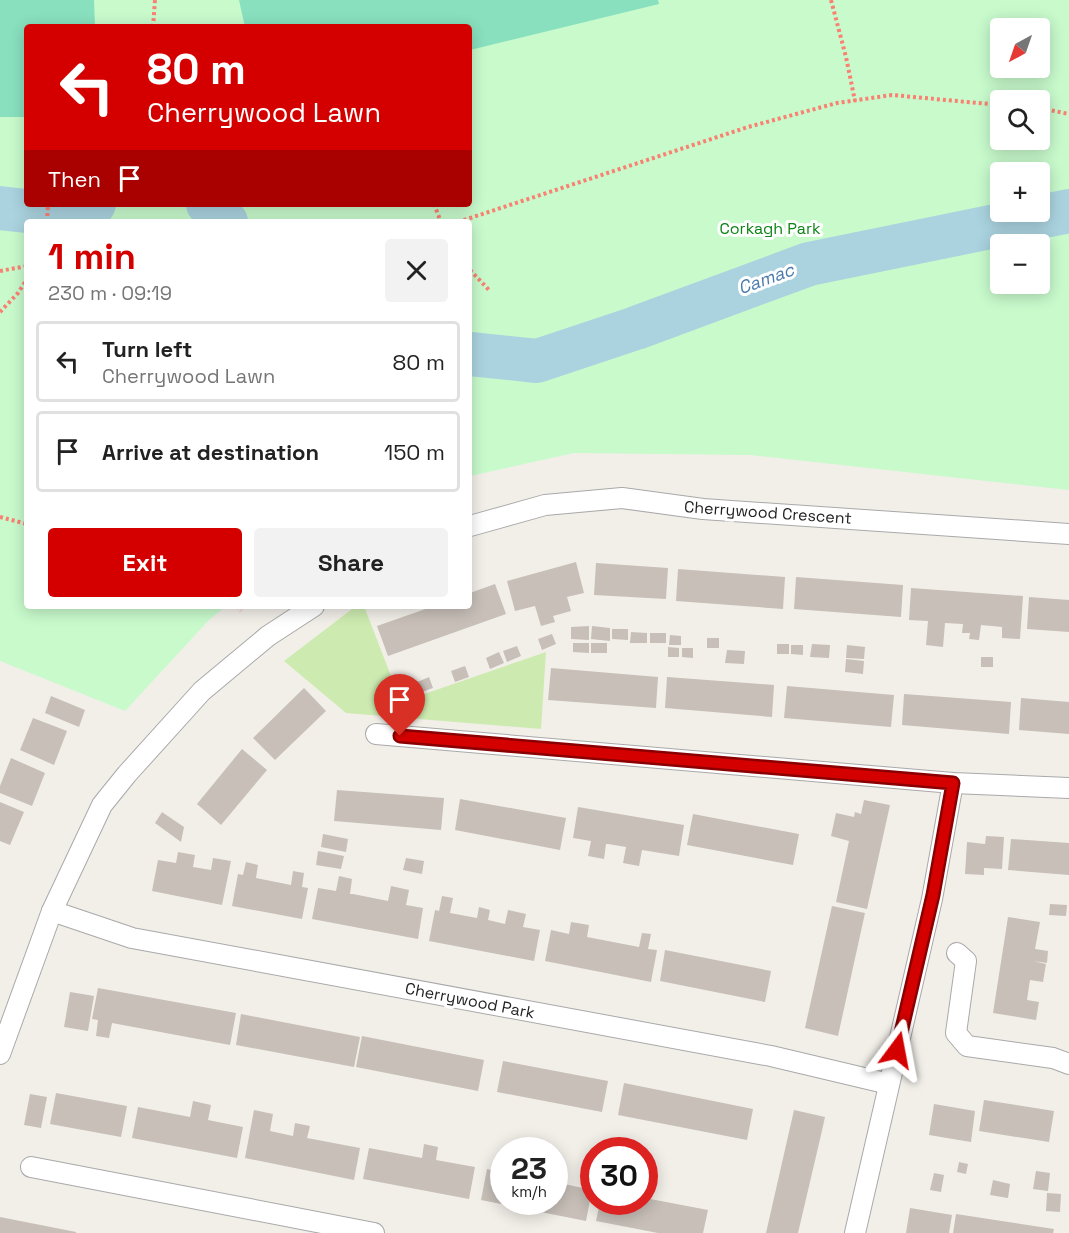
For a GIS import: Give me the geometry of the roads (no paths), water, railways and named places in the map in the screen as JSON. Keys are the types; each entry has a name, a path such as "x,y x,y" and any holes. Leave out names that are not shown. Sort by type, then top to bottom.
{"street":[{"name":"Cherrywood Crescent","path":"472,525 545,506 622,498 703,509 1069,534"},
{"path":"0,1054 52,911 102,805 202,691 268,636 309,609"},
{"path":"376,734 953,783 1069,788"},
{"path":"855,1233 933,895 953,783"},
{"name":"Cherrywood Park","path":"52,911 132,938 771,1056 889,1084"},
{"path":"957,953 966,962 956,1033 968,1046 1053,1058 1069,1064"},
{"path":"31,1167 374,1233"}],"waterway":[{"name":"Camac","path":"0,208 26,211 65,207"},
{"name":"Camac","path":"211,207 223,219"},
{"name":"Camac","path":"472,354 537,361 636,328 809,264 1069,211"}],"park label":[{"name":"Corkagh Park","path":"770,228"}]}
